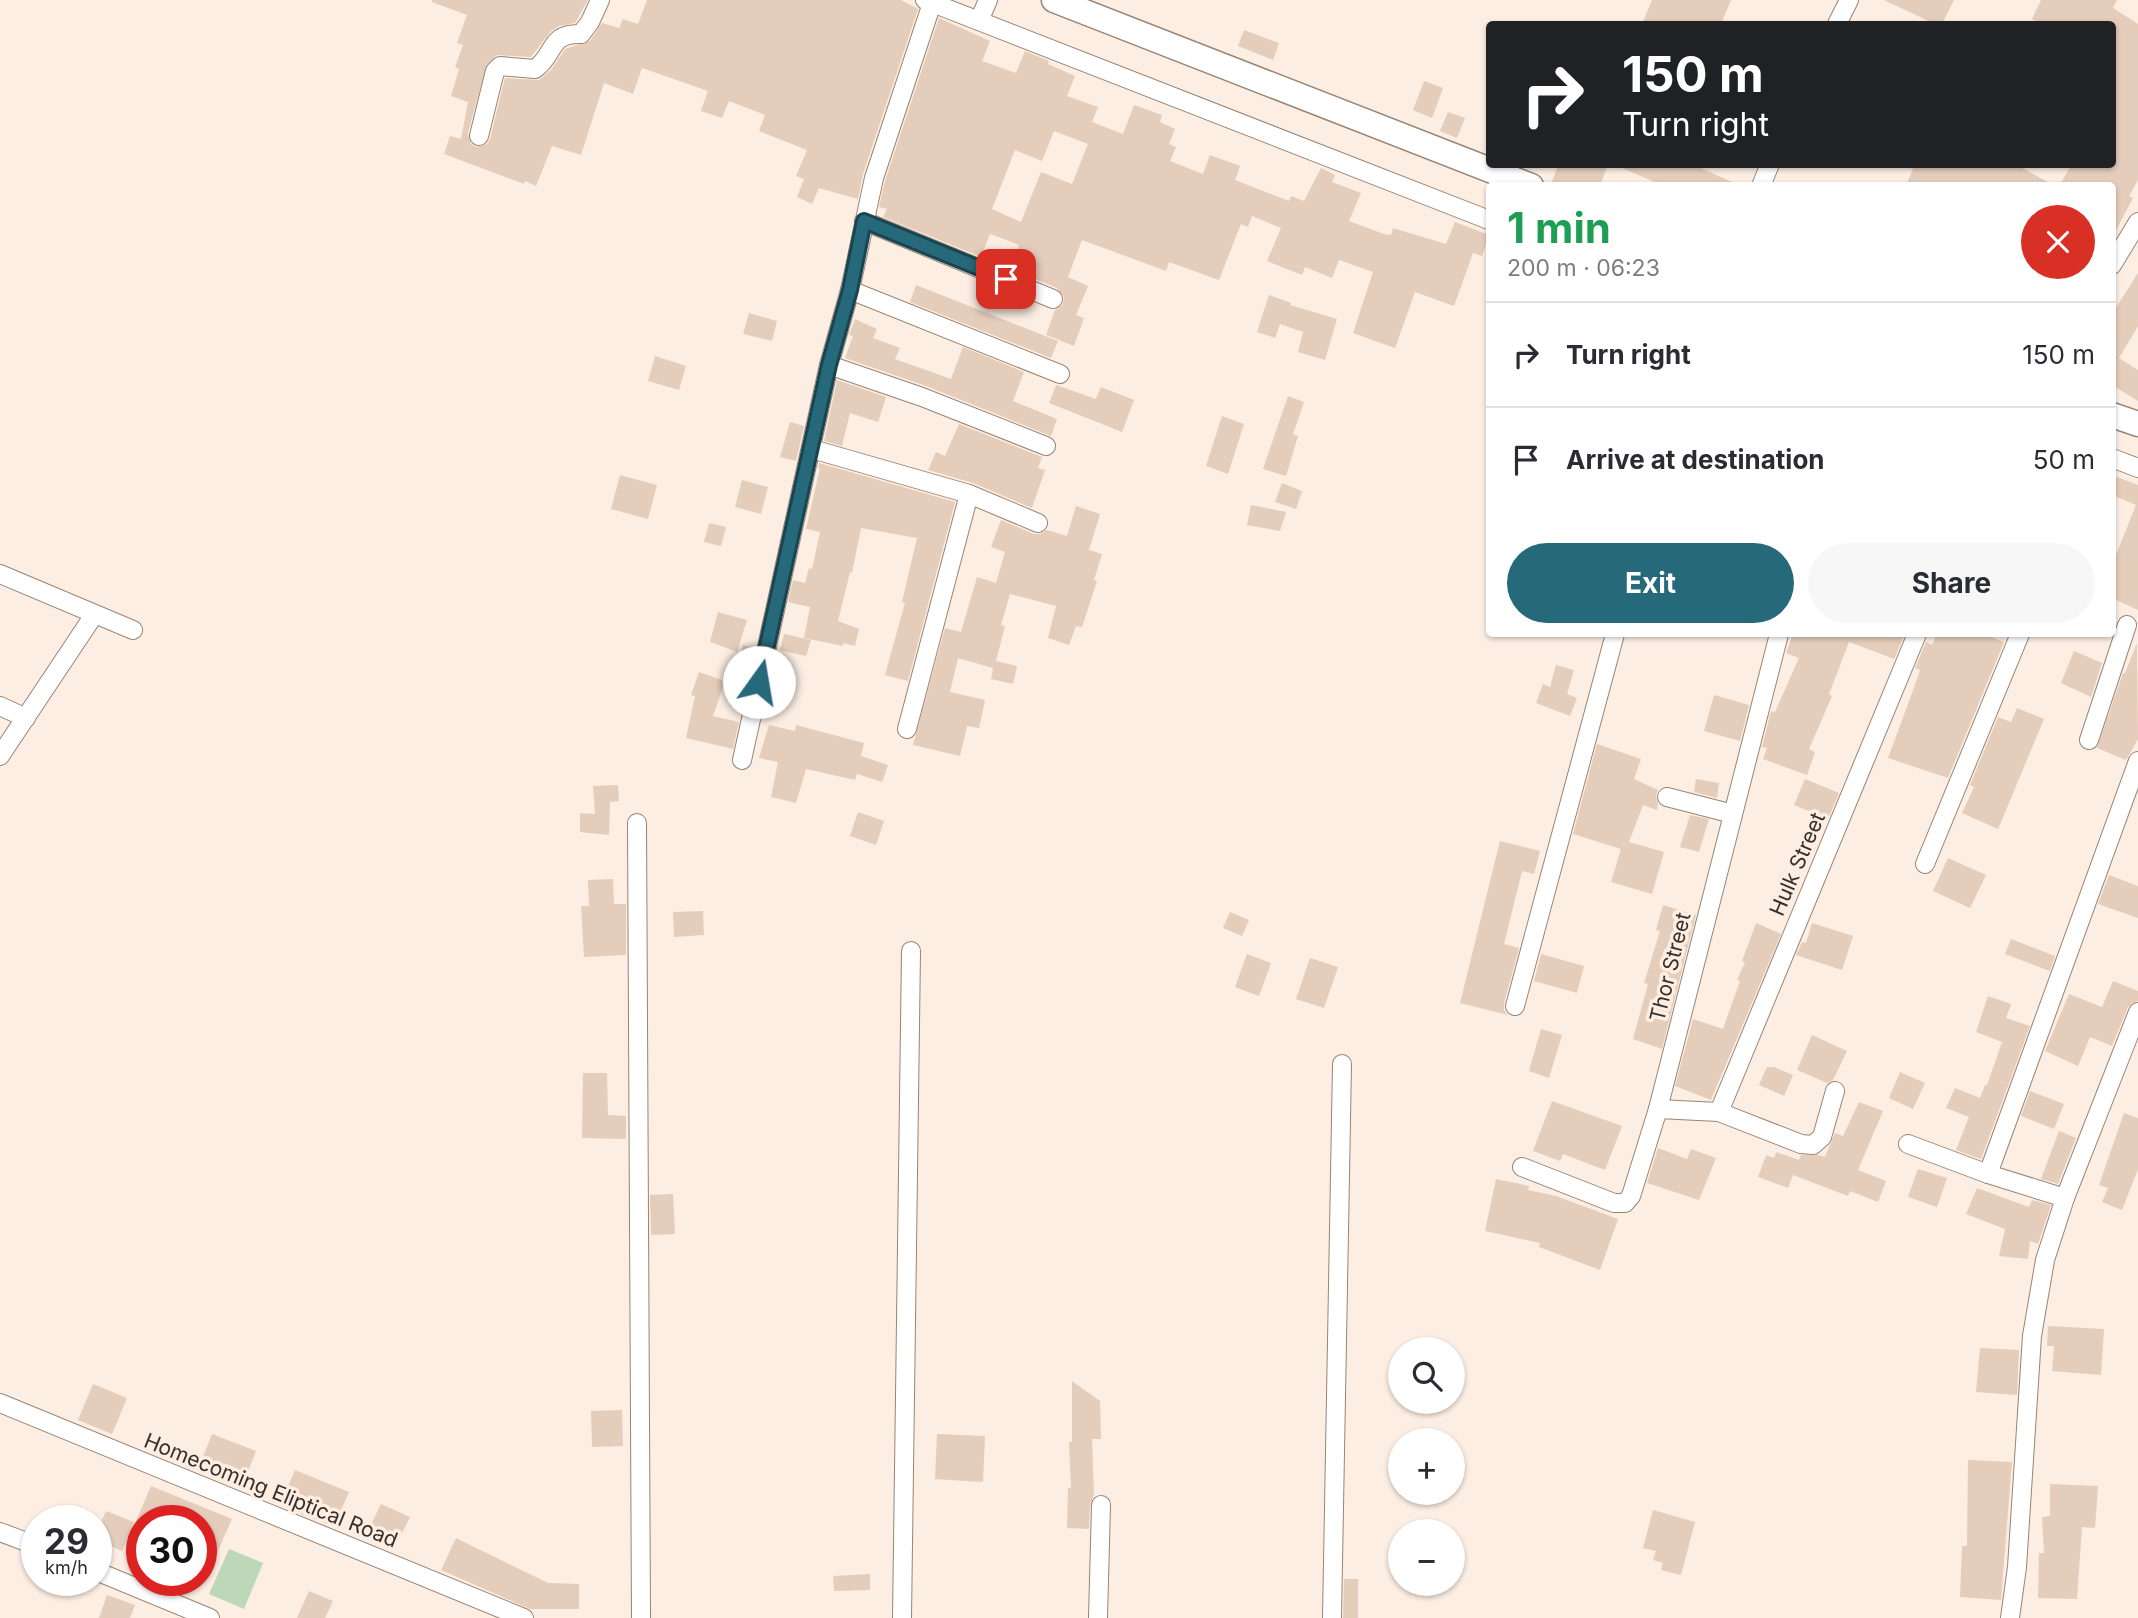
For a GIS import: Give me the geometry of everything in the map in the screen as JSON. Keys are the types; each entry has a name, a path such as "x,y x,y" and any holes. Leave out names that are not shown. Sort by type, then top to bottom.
{"street":[{"path":"479,136 495,71 500,66 535,69 544,62 557,38 581,34 600,0"},
{"path":"1054,0 1521,182"},
{"path":"1838,21 1849,0"},
{"path":"742,760 829,365 850,290 874,178 928,1 983,12 1486,219"},
{"path":"864,221 1053,299"},
{"path":"2116,258 2138,222"},
{"path":"850,290 1060,374"},
{"path":"829,365 922,397 1046,446"},
{"path":"2116,416 2138,424"},
{"path":"812,449 969,494 1038,523"},
{"path":"2116,460 2138,468"},
{"path":"907,729 969,494"},
{"path":"0,574 133,630"},
{"path":"0,756 94,615"},
{"path":"2089,740 2126,625"},
{"path":"1515,1006 1614,637"},
{"name":"Thor Street","path":"1522,1167 1614,1203 1625,1203 1631,1196 1658,1109 1778,637"},
{"name":"Hulk Street","path":"1719,1112 1916,637"},
{"path":"1925,864 2020,637"},
{"path":"0,706 26,718"},
{"path":"1988,1174 2138,761"},
{"path":"1667,797 1732,814"},
{"path":"638,823 641,1618"},
{"path":"902,1618 911,951"},
{"path":"2010,1618 2017,1567 2032,1336 2045,1260 2065,1198 2138,1012"},
{"path":"1332,1618 1342,1064"},
{"path":"1658,1109 1719,1112 1801,1144 1813,1144 1822,1138 1835,1091"},
{"path":"1908,1144 1988,1174 2065,1198"},
{"name":"Homecoming Eliptical Road","path":"0,1403 524,1618"},
{"path":"1098,1618 1101,1505"},
{"path":"0,1532 21,1540"},
{"path":"112,1578 210,1618"}],"green space":[{"path":"229,1549 263,1563 244,1609 214,1596 217,1596 217,1576"}],"building":[{"path":"432,0 588,0 575,23 559,26 551,31 531,57 497,55 487,64 468,133 471,144 477,147 487,144 490,139 505,78 539,80 551,70 565,49 590,41 602,23 619,28 623,19 638,24 647,0 901,0 918,9 863,174 858,199 819,188 812,204 797,197 804,179 796,176 807,150 759,131 765,115 729,101 722,118 701,111 708,91 642,68 633,94 604,83 581,155 552,146 536,186 444,154 450,136 461,139 468,102 451,96 459,69 455,67 463,45 457,43 467,15"},
{"path":"1652,0 1731,0 1722,21 1643,21"},
{"path":"1884,0 1954,0 1944,21 1929,21"},
{"path":"2041,0 2117,0 2113,8 2138,24 2138,180 2129,196 2133,198 2116,230 2116,182 2061,182 2070,168 2116,168 2116,21 2032,19"},
{"path":"939,18 990,41 982,61 1016,73 1025,51 1075,76 1067,96 1098,107 1092,122 1123,134 1134,105 1162,115 1160,122 1175,129 1169,144 1176,147 1170,161 1203,174 1210,155 1240,166 1235,180 1289,201 1291,196 1304,201 1321,168 1335,175 1332,182 1361,193 1349,221 1384,234 1391,235 1393,228 1446,244 1455,222 1486,234 1486,244 1482,256 1473,253 1454,306 1415,292 1395,348 1353,333 1373,272 1339,260 1332,278 1305,267 1302,275 1267,261 1281,228 1252,216 1248,227 1241,224 1219,280 1169,262 1166,271 1082,240 1068,277 1088,286 1076,315 1084,318 1074,346 1046,335 1055,310 1063,304 1064,297 1057,288 1011,269 1019,245 990,234 981,257 883,217 887,209 879,207 885,181","holes":["1054,131 1088,144 1072,184 1041,172 1021,222 992,209 1015,150 1042,161"]},
{"path":"1244,30 1279,43 1273,60 1238,46"},
{"path":"1424,81 1443,88 1432,118 1413,110"},
{"path":"1448,112 1465,118 1457,138 1440,131"},
{"path":"1557,168 1607,168 1601,182 1552,182"},
{"path":"1622,168 1701,168 1732,182 1655,182"},
{"path":"1913,168 2022,168 2048,182 1908,182"},
{"path":"2138,273 2138,326 2119,358 2138,370 2138,401 2116,387 2116,308"},
{"path":"916,285 1058,341 1051,358 910,302"},
{"path":"1269,295 1291,303 1290,305 1337,319 1325,360 1298,352 1303,332 1280,324 1275,338 1257,332"},
{"path":"749,313 777,321 772,341 743,334"},
{"path":"855,319 877,329 873,338 900,348 895,359 951,379 963,347 1024,372 1013,401 1057,419 1051,436 926,386 845,358 853,336 849,335"},
{"path":"655,356 686,366 679,390 648,381"},
{"path":"837,380 886,397 878,422 850,413 842,446 824,441"},
{"path":"1056,385 1096,399 1101,387 1134,400 1122,432 1049,403"},
{"path":"1288,396 1304,402 1293,434 1298,436 1286,476 1263,469"},
{"path":"1222,416 1244,424 1228,474 1206,466"},
{"path":"790,422 804,426 796,461 780,457"},
{"path":"959,424 1042,457 1038,468 1045,470 1032,508 973,483 928,470 936,452 945,456"},
{"path":"819,463 955,502 908,681 885,675 905,603 902,602 917,538 861,528 838,621 859,629 855,646 804,638 810,607 788,602 793,580 805,583 809,568 812,569 820,532 806,529"},
{"path":"620,475 657,485 648,519 611,509"},
{"path":"2116,477 2138,485 2138,610 2116,600 2116,555 2136,505 2116,497"},
{"path":"742,480 768,487 761,514 735,507"},
{"path":"1282,483 1302,491 1296,509 1275,502"},
{"path":"1251,505 1286,512 1280,531 1247,525"},
{"path":"1076,506 1100,514 1089,550 1102,554 1094,580 1097,581 1082,627 1076,626 1069,645 1048,638 1056,606 1010,594 1001,625 1005,626 996,661 1017,666 1013,684 991,679 993,668 958,658 950,692 985,700 979,728 967,726 960,756 913,745 945,628 961,632 977,577 996,583 1005,552 991,547 1001,520 1034,534 1047,530 1067,536"},
{"path":"709,523 726,527 721,546 704,542"},
{"path":"718,612 747,620 737,652 710,642"},
{"path":"784,634 811,640 806,656 780,650"},
{"path":"1792,637 1904,637 1894,659 1849,642 1829,694 1832,696 1809,749 1815,752 1807,775 1763,759 1767,748 1762,747 1771,711 1775,712 1799,658 1786,653"},
{"path":"1936,637 1991,637 2004,642 1948,778 1888,758 1920,670 1915,668 1926,642 1932,645"},
{"path":"2137,643 2138,739 2126,760 2097,748 2123,673"},
{"path":"743,645 755,648 752,663 740,660"},
{"path":"2074,651 2102,663 2091,697 2061,683"},
{"path":"1556,665 1574,670 1567,694 1577,698 1570,716 1536,703 1543,684 1550,687"},
{"path":"699,672 725,681 713,716 739,722 733,749 686,738 695,696 691,695"},
{"path":"1714,695 1749,705 1740,741 1704,731"},
{"path":"2017,708 2044,719 1998,829 1962,813 1974,787 1970,785 1998,717 2011,722"},
{"path":"769,725 795,731 796,725 864,743 861,756 888,765 882,782 857,774 855,780 806,769 796,803 771,797 778,762 759,758"},
{"path":"1597,744 1641,759 1634,779 1658,790 1657,810 1643,805 1629,842 1664,852 1652,894 1611,882 1621,849 1573,834"},
{"path":"1696,779 1719,783 1717,798 1694,792"},
{"path":"1805,779 1839,793 1828,819 1794,805"},
{"path":"618,785 619,801 610,802 609,835 580,832 580,813 595,814 593,786"},
{"path":"858,812 884,821 876,845 850,836"},
{"path":"1690,815 1709,819 1699,852 1680,847"},
{"path":"1500,841 1540,851 1534,874 1522,871 1504,944 1519,948 1504,1003 1504,1010 1508,1015 1460,1003"},
{"path":"1948,858 1986,875 1970,908 1933,891"},
{"path":"2109,875 2138,886 2138,918 2098,904"},
{"path":"613,879 614,904 626,904 626,955 584,957 581,906 589,906 588,880"},
{"path":"1663,905 1696,915 1662,1049 1633,1039 1648,984 1644,983 1660,931 1656,930"},
{"path":"703,911 704,935 674,937 673,912"},
{"path":"1230,912 1249,920 1242,936 1223,928"},
{"path":"1756,923 1781,934 1711,1100 1675,1086 1693,1019 1723,1029"},
{"path":"1812,923 1853,936 1842,970 1796,955 1802,942 1806,943"},
{"path":"2011,939 2055,956 2050,971 2005,954"},
{"path":"1247,954 1271,963 1259,996 1235,987"},
{"path":"1541,954 1584,966 1577,993 1534,981"},
{"path":"1310,958 1338,967 1324,1008 1296,999"},
{"path":"2113,981 2138,991 2138,1001 2128,1007 2112,1046 2090,1037 2078,1066 2045,1051 2069,994 2102,1007"},
{"path":"1988,996 2011,1004 2006,1018 2030,1026 1981,1159 1956,1150 1969,1117 1946,1108 1955,1088 1980,1098 1987,1085 2002,1042 1976,1032"},
{"path":"1541,1029 1562,1035 1549,1078 1529,1071"},
{"path":"1812,1035 1847,1051 1833,1080 1827,1083 1797,1070"},
{"path":"1767,1067 1793,1075 1784,1096 1759,1085"},
{"path":"1900,1072 1925,1083 1913,1109 1889,1098"},
{"path":"583,1073 607,1073 608,1115 626,1116 626,1139 582,1138"},
{"path":"2030,1091 2064,1104 2054,1129 2021,1116"},
{"path":"1552,1101 1622,1126 1605,1170 1563,1154 1560,1161 1533,1151"},
{"path":"1859,1102 1883,1111 1858,1170 1886,1181 1878,1202 1850,1191 1848,1196 1793,1175 1788,1188 1758,1177 1766,1155 1774,1158 1776,1152 1799,1160 1801,1155 1825,1157 1835,1133 1843,1136"},
{"path":"2124,1113 2138,1118 2138,1169 2122,1210 2102,1202 2108,1188 2099,1185"},
{"path":"2059,1131 2076,1138 2058,1184 2041,1179"},
{"path":"1658,1148 1687,1159 1691,1149 1716,1158 1699,1200 1647,1183"},
{"path":"1918,1169 1947,1178 1937,1207 1908,1197"},
{"path":"1496,1179 1529,1186 1528,1190 1556,1196 1618,1219 1600,1270 1539,1247 1540,1243 1485,1231"},
{"path":"1977,1188 2029,1207 2032,1200 2051,1205 2038,1244 2030,1241 2028,1259 1999,1256 2005,1229 1966,1214"},
{"path":"673,1194 675,1234 651,1235 650,1195"},
{"path":"2048,1326 2104,1329 2101,1375 2052,1371 2054,1346 2047,1346"},
{"path":"1980,1348 2019,1350 2017,1395 1976,1392"},
{"path":"1072,1381 1100,1401 1101,1439 1092,1439 1094,1494 1090,1505 1089,1529 1067,1528 1068,1488 1071,1488 1069,1442 1072,1442"},
{"path":"93,1384 127,1398 112,1434 78,1420"},
{"path":"622,1410 623,1446 592,1447 591,1411"},
{"path":"212,1434 256,1451 242,1487 198,1470"},
{"path":"937,1434 985,1436 983,1482 935,1479"},
{"path":"1968,1460 2012,1462 2001,1600 1960,1597 1962,1546 1967,1546"},
{"path":"295,1470 349,1492 334,1527 280,1505"},
{"path":"2050,1484 2098,1486 2095,1528 2082,1527 2077,1599 2038,1598 2039,1553 2044,1553 2042,1517 2050,1516"},
{"path":"151,1486 198,1505 143,1505"},
{"path":"381,1504 410,1517 395,1547 367,1533"},
{"path":"1653,1510 1695,1522 1681,1575 1661,1570 1663,1563 1653,1560 1656,1551 1643,1548"},
{"path":"112,1513 126,1519 126,1541 122,1551 112,1547"},
{"path":"217,1513 232,1519 217,1553"},
{"path":"456,1538 548,1583 579,1584 579,1609 530,1609 441,1570"},
{"path":"870,1574 870,1590 834,1591 833,1576"},
{"path":"1344,1579 1358,1579 1358,1618 1343,1618"},
{"path":"309,1591 333,1601 325,1618 297,1618"},
{"path":"107,1596 135,1605 130,1618 99,1618"}],"route":[{"path":"759,682 829,365 850,290 864,221 1006,279"}]}
